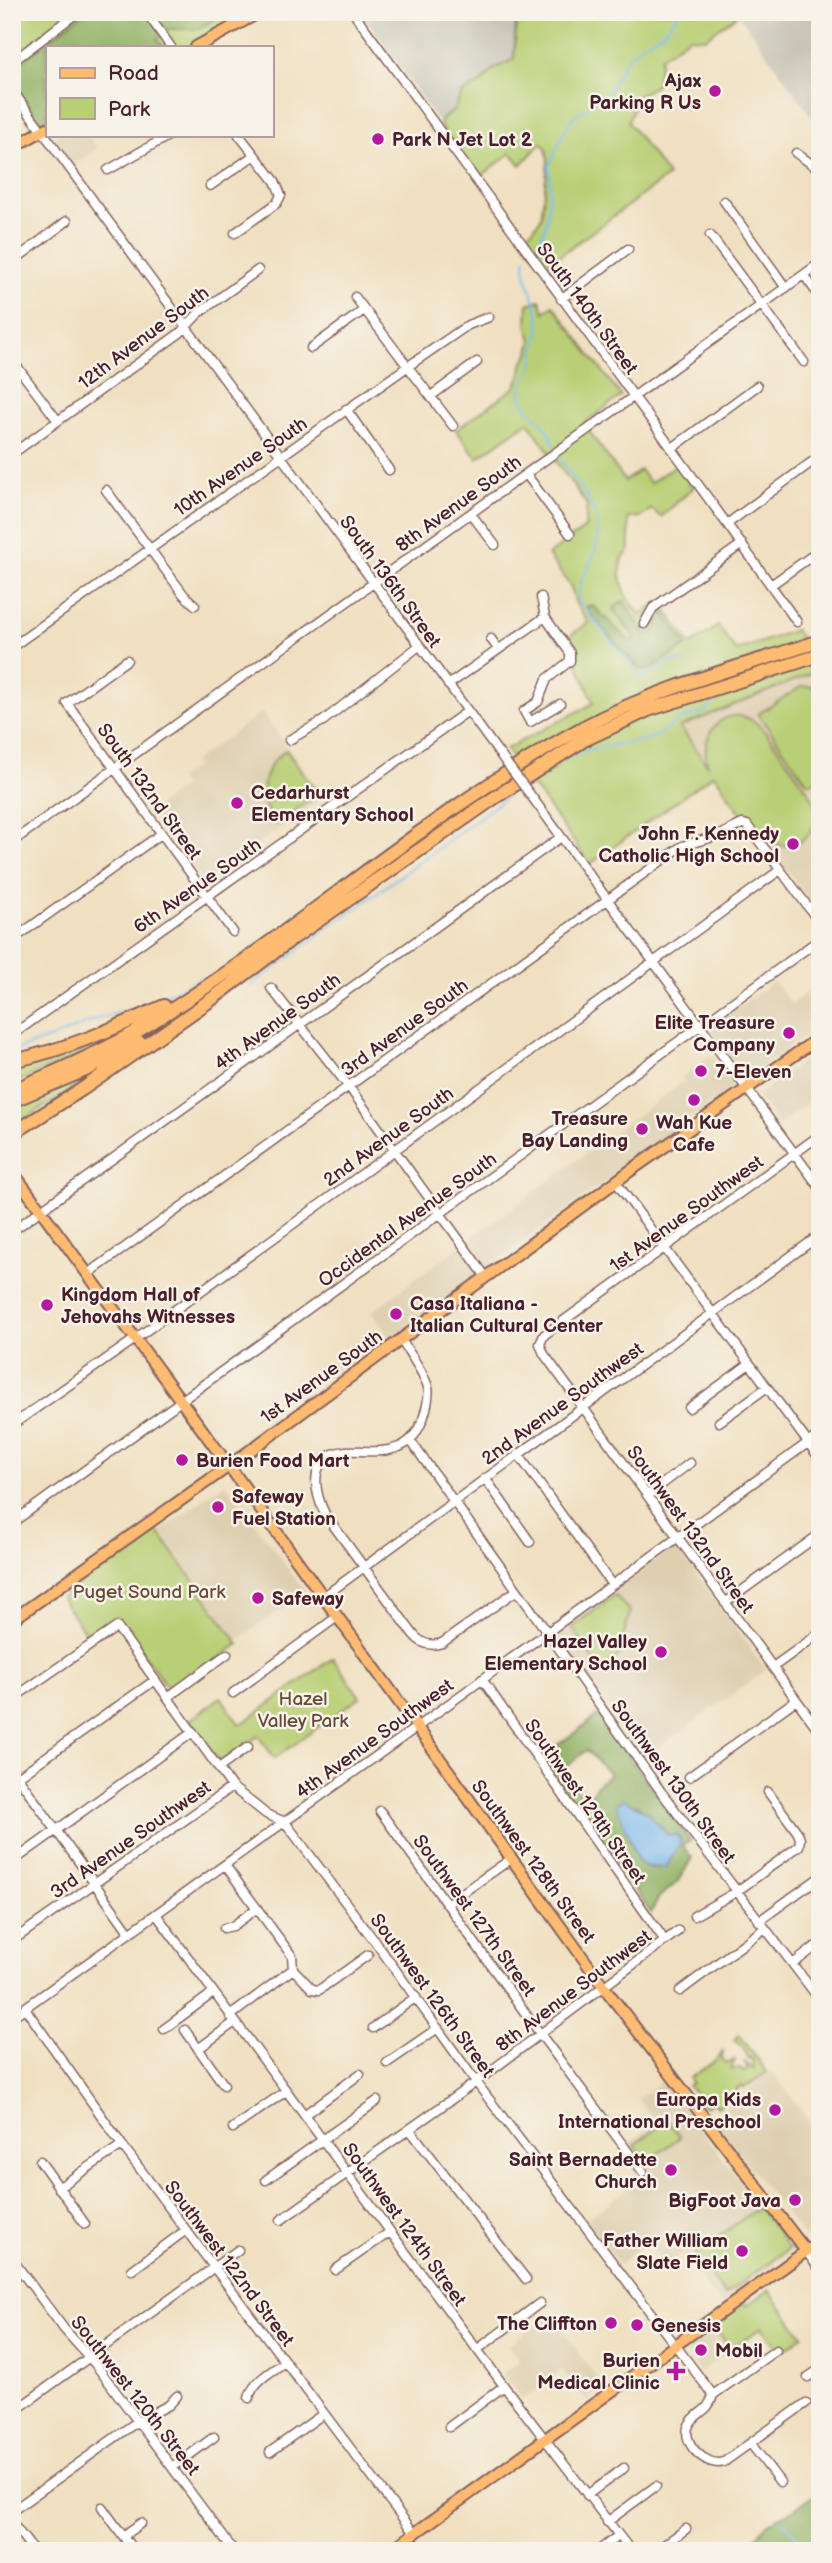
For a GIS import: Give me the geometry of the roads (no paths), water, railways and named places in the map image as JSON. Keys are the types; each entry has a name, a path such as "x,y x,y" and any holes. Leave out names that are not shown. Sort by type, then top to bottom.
{"highway":[{"path":"12,1091 85,1059 135,1033 200,991 495,780 583,728 645,698 820,641"},
{"path":"12,1134 84,1088 212,999 289,940 494,798 584,740 648,710 820,655"},
{"path":"12,1061 42,1055 94,1037 200,991"},
{"path":"12,1101 88,1069 212,999"}],"main road":[{"path":"198,46 260,12"},
{"path":"12,148 45,130"},
{"name":"1st Avenue South","path":"12,1620 820,1037"},
{"name":"Southwest 128th Street","path":"12,1171 229,1466 604,1987 806,2251"},
{"path":"390,2551 820,2241"}],"street":[{"path":"12,62 78,12"},
{"path":"146,12 169,46"},
{"name":"South 140th Street","path":"353,12 797,622"},
{"name":"South 136th Street","path":"12,90 45,130"},
{"name":"South 136th Street","path":"49,136 419,646 820,1188"},
{"path":"107,170 168,136"},
{"path":"235,233 277,203 281,195 275,181 240,136"},
{"path":"796,153 820,170"},
{"path":"210,186 253,156"},
{"path":"724,201 786,288"},
{"path":"12,262 67,221"},
{"path":"710,235 804,362"},
{"path":"561,299 628,250"},
{"name":"8th Avenue South","path":"12,842 820,263"},
{"name":"12th Avenue South","path":"12,454 258,271"},
{"path":"804,275 820,297"},
{"path":"355,297 453,426"},
{"path":"311,348 364,310"},
{"name":"10th Avenue South","path":"12,647 407,366 468,325 489,317"},
{"path":"12,360 58,421"},
{"path":"431,397 478,362"},
{"path":"671,449 757,386"},
{"path":"346,409 389,470"},
{"path":"727,524 820,456"},
{"path":"526,474 570,534"},
{"path":"106,490 184,595 195,605"},
{"path":"471,514 495,545"},
{"path":"644,624 653,608 742,544"},
{"path":"771,585 820,550"},
{"path":"541,597 545,617 570,653 570,661 547,679 538,702 524,711 530,723 560,704"},
{"path":"448,685 545,617"},
{"path":"491,639 498,649"},
{"path":"289,740 323,721 419,646"},
{"name":"South 132nd Street","path":"127,660 66,703 233,932"},
{"name":"6th Avenue South","path":"12,1035 468,711"},
{"name":"3rd Avenue South","path":"88,1274 682,846 720,835 743,824 747,825 780,870"},
{"path":"12,940 161,834"},
{"name":"4th Avenue South","path":"12,1231 561,837"},
{"path":"780,870 820,923"},
{"name":"2nd Avenue South","path":"12,1424 135,1338 780,870"},
{"name":"Occidental Avenue South","path":"12,1523 820,939"},
{"path":"271,988 349,1087 486,1277"},
{"name":"1st Avenue Southwest","path":"540,1344 544,1335 820,1135"},
{"path":"616,1182 820,1459"},
{"name":"2nd Avenue Southwest","path":"323,1597 820,1235"},
{"path":"401,1340 428,1386 425,1415 419,1429 400,1447 378,1452 336,1454 320,1467 315,1483 325,1514 413,1634 422,1642 431,1645 449,1639 517,1590"},
{"name":"Southwest 132nd Street","path":"540,1344 544,1354 820,1732"},
{"path":"689,1408 749,1364"},
{"path":"719,1422 766,1388"},
{"name":"4th Avenue Southwest","path":"12,2017 820,1434"},
{"name":"Southwest 130th Street","path":"410,1440 662,1793 820,2000"},
{"path":"518,1454 612,1585"},
{"path":"648,1495 690,1463"},
{"path":"485,1478 530,1542"},
{"path":"725,1603 820,1534"},
{"path":"233,1693 337,1617"},
{"name":"Southwest 126th Street","path":"12,1699 117,1627 232,1787 266,1814 285,1822 476,2082 713,2395"},
{"path":"773,1667 820,1633"},
{"path":"168,1697 227,1654"},
{"name":"Southwest 129th Street","path":"482,1679 665,1941"},
{"path":"15,1779 155,1680"},
{"path":"690,1777 796,1700"},
{"path":"12,1862 193,1732"},
{"path":"219,1768 248,1747"},
{"path":"12,1769 15,1779 57,1831 130,1933"},
{"name":"3rd Avenue Southwest","path":"12,1941 232,1787"},
{"path":"694,1916 736,1892 799,1846 798,1833 768,1792"},
{"name":"Southwest 127th Street","path":"380,1811 643,2172"},
{"path":"449,1903 511,1858"},
{"path":"198,2049 293,1969 292,1956 225,1865"},
{"path":"680,1992 820,1877"},
{"path":"224,1928 233,1926 257,1908"},
{"name":"Southwest 124th Street","path":"156,1914 504,2386 631,2551"},
{"name":"8th Avenue Southwest","path":"281,2220 541,2035 678,1931"},
{"path":"793,1964 820,1944"},
{"name":"Southwest 126th Street","path":"293,1969 312,1989 319,1990 368,1955"},
{"path":"163,2029 213,1993"},
{"path":"373,2028 416,1997"},
{"name":"Southwest 122nd Street","path":"25,2008 122,2145 414,2533"},
{"path":"387,2063 438,2028"},
{"path":"185,2031 224,2085"},
{"path":"304,2115 360,2074"},
{"path":"233,2127 286,2091"},
{"path":"266,2180 377,2101"},
{"path":"410,2130 526,2279"},
{"path":"58,2188 122,2145"},
{"path":"40,2161 85,2224"},
{"path":"132,2270 186,2230"},
{"path":"335,2270 390,2232"},
{"path":"12,2413 238,2250"},
{"name":"Southwest 128th Street","path":"806,2251 820,2270"},
{"name":"Southwest 120th Street","path":"12,2259 138,2421 234,2551"},
{"path":"478,2349 540,2303"},
{"path":"776,2350 713,2395 706,2410 692,2421 688,2428 689,2436 698,2453 712,2464 719,2464 806,2403"},
{"path":"249,2398 259,2381 285,2362"},
{"path":"808,2377 820,2369"},
{"path":"449,2427 504,2386"},
{"path":"12,2511 138,2421 169,2405 177,2396"},
{"path":"270,2452 323,2414"},
{"path":"173,2468 214,2437"},
{"path":"751,2444 780,2482"},
{"path":"587,2495 624,2468"},
{"path":"607,2522 656,2486"},
{"path":"102,2507 134,2551"},
{"path":"123,2536 141,2522"},
{"path":"12,2523 34,2551"},
{"path":"656,2551 686,2529"},
{"path":"598,2551 618,2536"}],"water":[{"path":"624,1799 649,1814 668,1835 678,1835 681,1842 666,1867 647,1867 639,1863 616,1804"}],"waterway":[{"path":"536,251 546,225 550,189 549,166 564,131 573,117 607,94 626,59 642,44 660,34 681,12"},
{"path":"526,258 527,280 538,312 539,325 534,364 524,380 521,392 528,409 550,433 553,445"},
{"path":"560,458 586,496 597,520 596,549 578,592 579,602 639,674 645,676 674,661 686,662"},
{"path":"562,761 586,750 657,736 681,719 705,712 714,703 715,697"},
{"path":"250,986 508,796"},
{"path":"12,1051 97,1019 135,1009 203,978"},
{"path":"781,2520 798,2537 804,2551"}],"place":[{"name":"Ajax Parking R Us","path":"715,91"},
{"name":"Park N Jet Lot 2","path":"378,139"},
{"name":"Cedarhurst Elementary School","path":"237,803"},
{"name":"John F. Kennedy Catholic High School","path":"793,844"},
{"name":"Elite Treasure Company","path":"789,1033"},
{"name":"7-Eleven","path":"701,1071"},
{"name":"Wah Kue Cafe","path":"694,1100"},
{"name":"Treasure Bay Landing","path":"642,1129"},
{"name":"Kingdom Hall of Jehovahs Witnesses","path":"47,1305"},
{"name":"Casa Italiana - Italian Cultural Center","path":"396,1314"},
{"name":"Burien Food Mart","path":"182,1460"},
{"name":"Safeway Fuel Station","path":"218,1507"},
{"name":"Safeway","path":"258,1598"},
{"name":"Hazel Valley Elementary School","path":"661,1652"},
{"name":"Europa Kids International Preschool","path":"775,2110"},
{"name":"Saint Bernadette Church","path":"671,2170"},
{"name":"BigFoot Java","path":"795,2200"},
{"name":"Father William Slate Field","path":"742,2251"},
{"name":"The Cliffton","path":"611,2323"},
{"name":"Genesis","path":"637,2325"},
{"name":"Mobil","path":"701,2350"},
{"name":"Burien Medical Clinic","path":"676,2371"}],"park label":[{"name":"Puget Sound Park","path":"149,1591"},
{"name":"Hazel Valley Park","path":"303,1709"}]}
